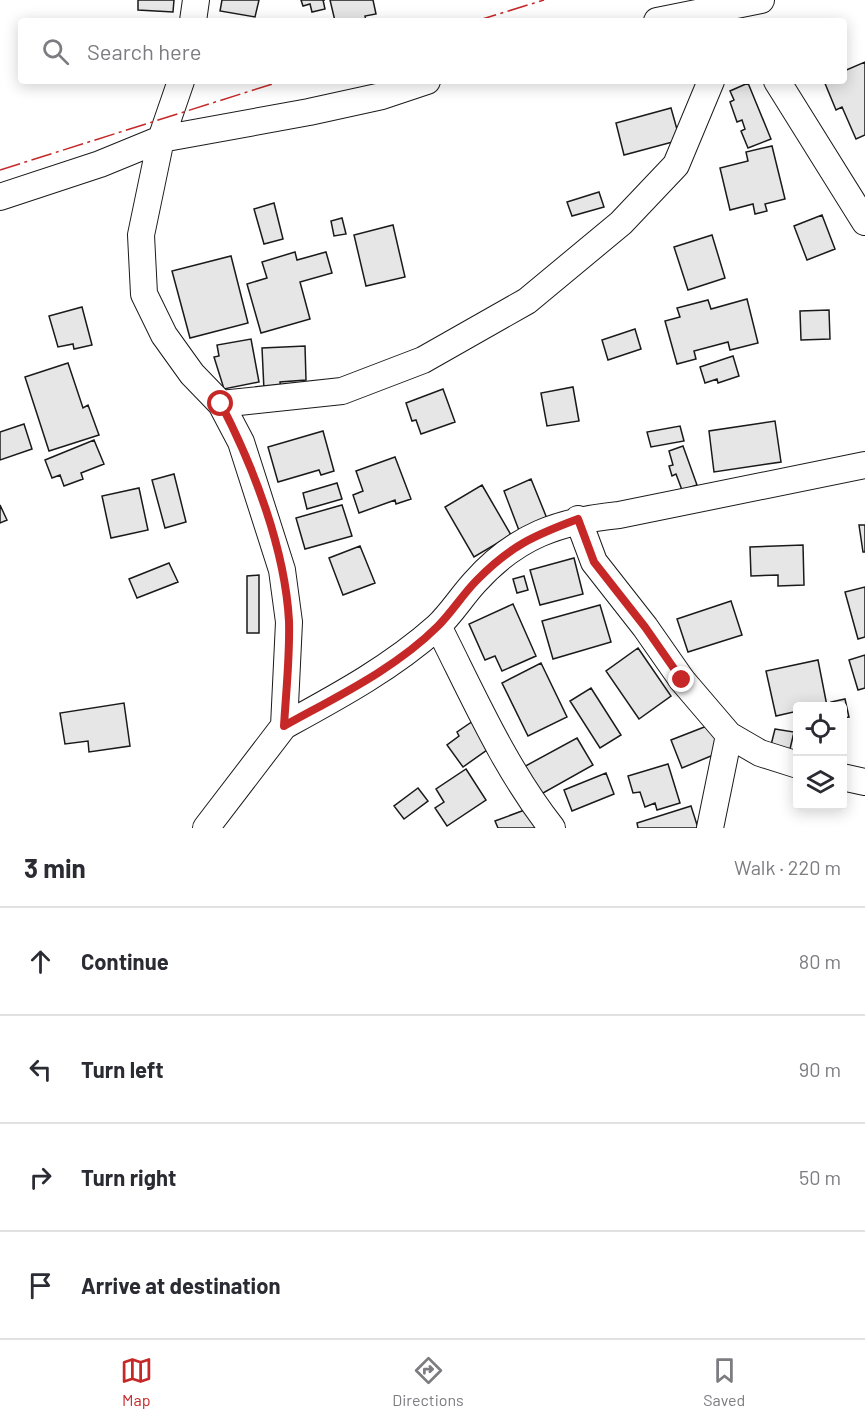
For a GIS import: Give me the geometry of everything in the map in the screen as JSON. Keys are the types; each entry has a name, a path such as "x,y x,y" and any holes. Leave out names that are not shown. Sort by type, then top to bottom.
{"street":[{"path":"193,18 196,0"},
{"path":"679,18 722,12 761,0"},
{"path":"180,84 161,139 141,236 144,294 164,335 192,374 221,404 241,442 282,570 289,622 284,726"},
{"path":"0,197 100,164 161,139 330,108 382,96 418,84"},
{"path":"221,404 342,391 423,360 527,301 621,223 676,165 710,84"},
{"path":"779,84 865,222"},
{"path":"206,828 284,726 356,686 438,626 476,580 512,547 578,519 619,514 865,465"},
{"path":"578,519 594,562 645,627 682,680 729,735 760,753 793,763"},
{"path":"438,626 524,792 552,828"},
{"path":"710,828 729,735"},
{"path":"847,778 865,782"}],"building":[{"path":"138,0 174,0 173,12 138,10"},
{"path":"222,0 259,0 255,17 220,11"},
{"path":"301,0 323,0 325,9 312,12 310,4 303,6"},
{"path":"330,0 373,0 376,14 365,16 365,18 334,18"},
{"path":"865,62 865,135 856,139 842,107 836,110 825,84 847,84 847,70"},
{"path":"748,84 771,139 748,148 741,131 745,129 742,120 737,122 730,102 734,100 730,91"},
{"path":"671,108 680,140 624,155 616,123"},
{"path":"772,146 785,199 765,204 767,211 755,214 753,204 730,210 720,168 748,161 746,152"},
{"path":"599,192 604,207 572,216 567,202"},
{"path":"274,203 283,239 264,244 254,209"},
{"path":"822,215 835,249 807,260 794,226"},
{"path":"342,218 346,234 334,236 331,221"},
{"path":"393,225 405,277 366,286 354,235"},
{"path":"712,235 725,278 688,290 674,247"},
{"path":"295,252 297,260 326,252 332,273 300,282 310,319 261,333 247,284 267,278 262,262"},
{"path":"231,256 248,323 190,338 172,271"},
{"path":"747,299 758,343 730,350 728,342 694,351 696,359 677,364 665,321 680,317 677,308 708,300 711,309"},
{"path":"82,307 92,345 74,349 73,344 58,347 49,316"},
{"path":"829,310 830,339 801,340 800,311"},
{"path":"635,329 641,349 608,360 602,340"},
{"path":"251,339 259,382 224,389 214,357 219,356 217,345"},
{"path":"305,346 306,380 280,382 281,389 264,390 262,348"},
{"path":"733,356 739,376 718,383 717,379 705,383 700,367"},
{"path":"68,363 83,408 88,405 99,435 49,451 25,377"},
{"path":"573,387 579,421 547,426 541,393"},
{"path":"443,389 455,422 421,434 416,420 412,421 406,403"},
{"path":"775,421 781,462 714,472 709,431"},
{"path":"24,424 32,449 0,460 0,432"},
{"path":"680,426 684,441 651,447 647,432"},
{"path":"323,431 334,471 321,475 319,470 278,482 268,447"},
{"path":"94,440 104,464 81,473 83,479 64,486 60,475 52,478 45,460"},
{"path":"683,446 697,485 682,490 676,474 672,476 669,466 673,465 669,451"},
{"path":"395,457 411,499 396,504 395,500 359,513 353,495 363,491 356,471"},
{"path":"174,474 186,522 165,528 152,480"},
{"path":"531,479 548,521 520,533 504,491"},
{"path":"337,483 342,499 307,509 303,493"},
{"path":"482,485 511,535 474,557 445,507"},
{"path":"139,488 148,530 111,538 102,496"},
{"path":"0,505 7,520 0,523"},
{"path":"342,505 352,536 305,549 296,518"},
{"path":"859,525 865,525 865,552 863,552"},
{"path":"803,545 804,585 778,586 778,575 751,576 750,547"},
{"path":"360,546 375,583 343,595 329,558"},
{"path":"574,558 583,594 540,605 530,570"},
{"path":"169,563 178,582 137,598 129,579"},
{"path":"259,575 259,633 247,633 247,576"},
{"path":"524,576 528,590 517,593 513,579"},
{"path":"865,587 865,637 858,639 845,592"},
{"path":"731,601 742,635 688,652 677,619"},
{"path":"513,604 536,656 502,671 495,656 485,660 469,624"},
{"path":"600,605 611,642 553,659 542,621"},
{"path":"638,648 671,696 639,719 606,671"},
{"path":"865,655 865,688 858,690 849,660"},
{"path":"818,660 826,702 793,702 793,712 776,716 766,671"},
{"path":"541,663 567,717 528,736 502,683"},
{"path":"591,688 621,735 600,748 570,701"},
{"path":"124,703 130,746 89,752 88,741 65,744 60,713"},
{"path":"476,719 494,745 463,767 447,745 459,736 457,732"},
{"path":"712,724 723,751 682,768 671,740"},
{"path":"775,729 793,732 790,749 771,745"},
{"path":"577,738 593,765 536,797 520,769"},
{"path":"668,764 680,803 657,810 655,803 645,807 640,792 633,793 628,776"},
{"path":"466,769 486,800 447,826 435,808 444,802 436,789"},
{"path":"606,773 614,794 572,811 564,790"},
{"path":"418,788 428,801 404,819 394,806"},
{"path":"691,806 698,828 638,828 637,823"},
{"path":"530,808 537,828 498,828 495,821"}],"power":[{"path":"486,18 544,0"},
{"path":"0,170 272,84"}],"route":[{"path":"221,404 241,442 262,501 282,570 289,622 284,726 356,686 406,652 438,626 476,580 512,547 578,519 594,562 645,627 682,680"}]}
